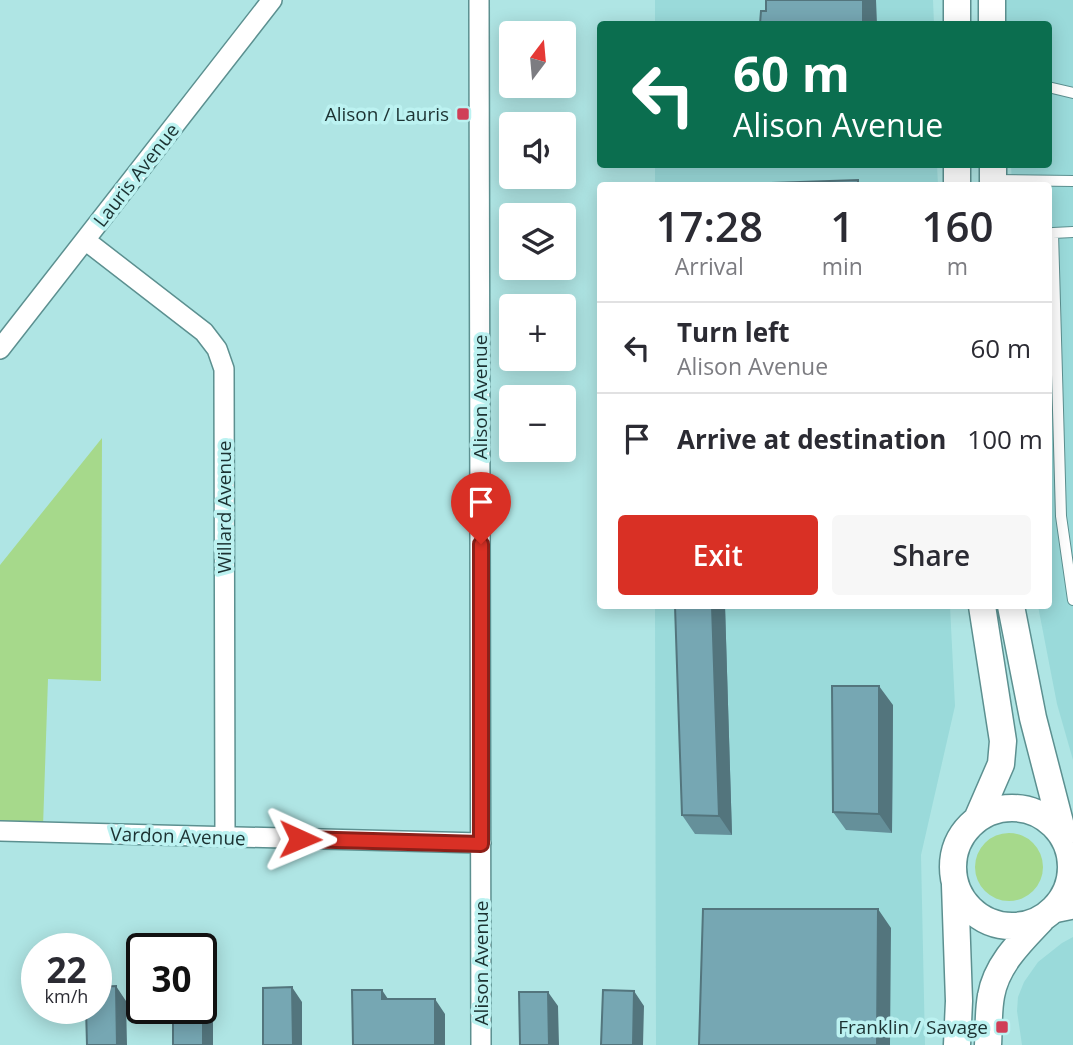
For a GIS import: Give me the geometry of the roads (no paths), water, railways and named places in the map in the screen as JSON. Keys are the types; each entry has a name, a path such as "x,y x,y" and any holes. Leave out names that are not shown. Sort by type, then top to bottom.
{"main road":[{"path":"957,0 957,21"},
{"path":"992,0 992,21"},
{"path":"978,817 1001,764 1003,741 982,609"},
{"path":"988,1045 991,994 1000,972 1014,948 1055,914 1068,886 1071,869 1064,802 1033,718 1012,609"},
{"path":"957,1045 959,1001 952,866 955,847 964,830 978,817 996,809 1015,807 1034,811 1050,821 1067,838"},
{"path":"955,885 963,901 977,915 994,923 1013,926 1055,914"}],"street":[{"name":"Lauris Avenue","path":"0,349 272,0"},
{"name":"Alison Avenue","path":"480,0 481,1045"},
{"name":"Willard Avenue","path":"85,240 204,332 218,349 224,369 225,837"},
{"name":"Vardon Avenue","path":"0,831 481,844"}],"lane":[{"path":"1052,88 1073,93"},
{"path":"993,177 1073,181"},
{"path":"1073,232 1053,233 1062,516 1073,600"}],"place":[{"name":"Alison / Lauris","path":"463,114"},
{"name":"Franklin / Savage","path":"1002,1027"}]}
